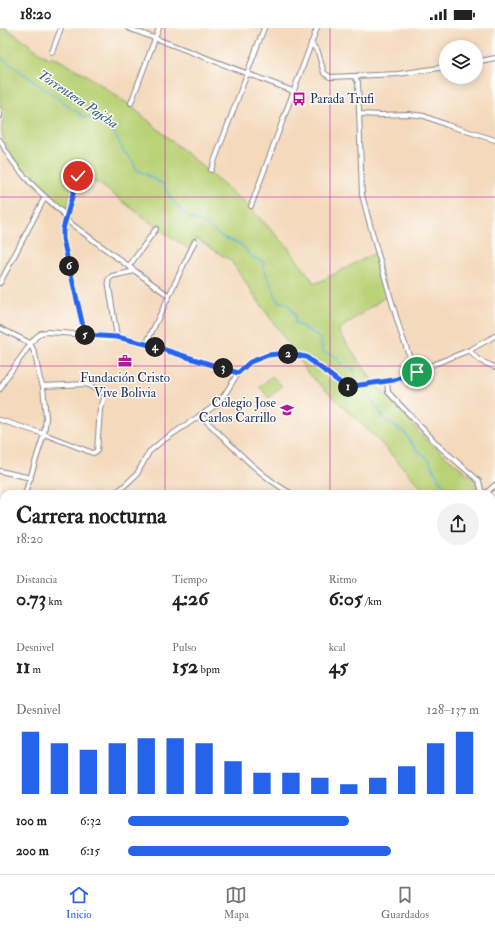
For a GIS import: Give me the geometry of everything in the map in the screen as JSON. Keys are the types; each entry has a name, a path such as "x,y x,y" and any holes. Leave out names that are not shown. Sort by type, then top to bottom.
{"street":[{"path":"52,52 61,28"},
{"path":"128,28 293,91"},
{"path":"131,103 159,28"},
{"path":"211,170 264,28"},
{"path":"252,206 317,28"},
{"path":"311,43 318,52 324,73 330,77 398,74 439,68"},
{"path":"483,61 495,58"},
{"path":"354,76 358,82 362,195 400,330 417,372"},
{"path":"360,114 408,114 424,116 495,140"},
{"path":"0,140 7,155 21,174 62,212 66,220 169,296"},
{"path":"78,176 63,229 63,239 85,335"},
{"path":"0,283 45,197"},
{"path":"129,266 156,229"},
{"path":"146,344 195,241"},
{"path":"117,337 108,280 112,276 135,271"},
{"path":"0,328 30,343 35,354 40,380 43,386 46,418 44,434 26,490"},
{"path":"0,388 30,343 41,333 47,332 117,337 146,344 238,373"},
{"path":"119,490 137,474 149,452 162,441 216,405 238,373 250,362 268,355 286,353 306,357 346,387 353,387 394,380 417,372 470,350 495,336"},
{"path":"470,350 473,356 495,368"},
{"path":"387,381 388,392 440,447 480,481 483,490"},
{"path":"0,420 44,434 93,453 97,451 100,409 106,394 86,384 43,386"},
{"path":"200,415 257,469 285,490"},
{"path":"0,471 31,478"}],"green space":[{"path":"0,28 6,28 49,59 52,56 86,75 131,106 249,207 286,245 315,284 375,253 388,295 338,330 370,377 426,440 477,481 478,490 423,490 379,441 308,373 231,261 196,238 189,249 159,229 101,185 76,173 66,214 28,176 10,154 2,132 5,110 0,108"},
{"path":"272,376 282,386 269,398 260,387"}],"waterway":[{"name":"Torrentera Pajcha","path":"0,57 84,117 92,118 114,132 124,152 132,160 136,169 163,184 173,202 190,218 203,223 222,237 241,244 250,256 263,261 267,277 278,301 288,304 295,315 295,323 313,333 321,340 322,351 337,358 341,365 353,369 356,377 385,420 405,433 414,447 429,460 440,481 448,490"}],"place":[{"name":"Parada Trufi","path":"299,99"},
{"name":"Fundación Cristo Vive Bolivia","path":"125,361"},
{"name":"Colegio Jose Carlos Carrillo","path":"287,410"}],"route":[{"path":"78,176 63,229 63,239 85,335 117,337 146,344 238,373 250,362 268,355 286,353 306,357 337,382 346,387 394,380 417,372"}]}
